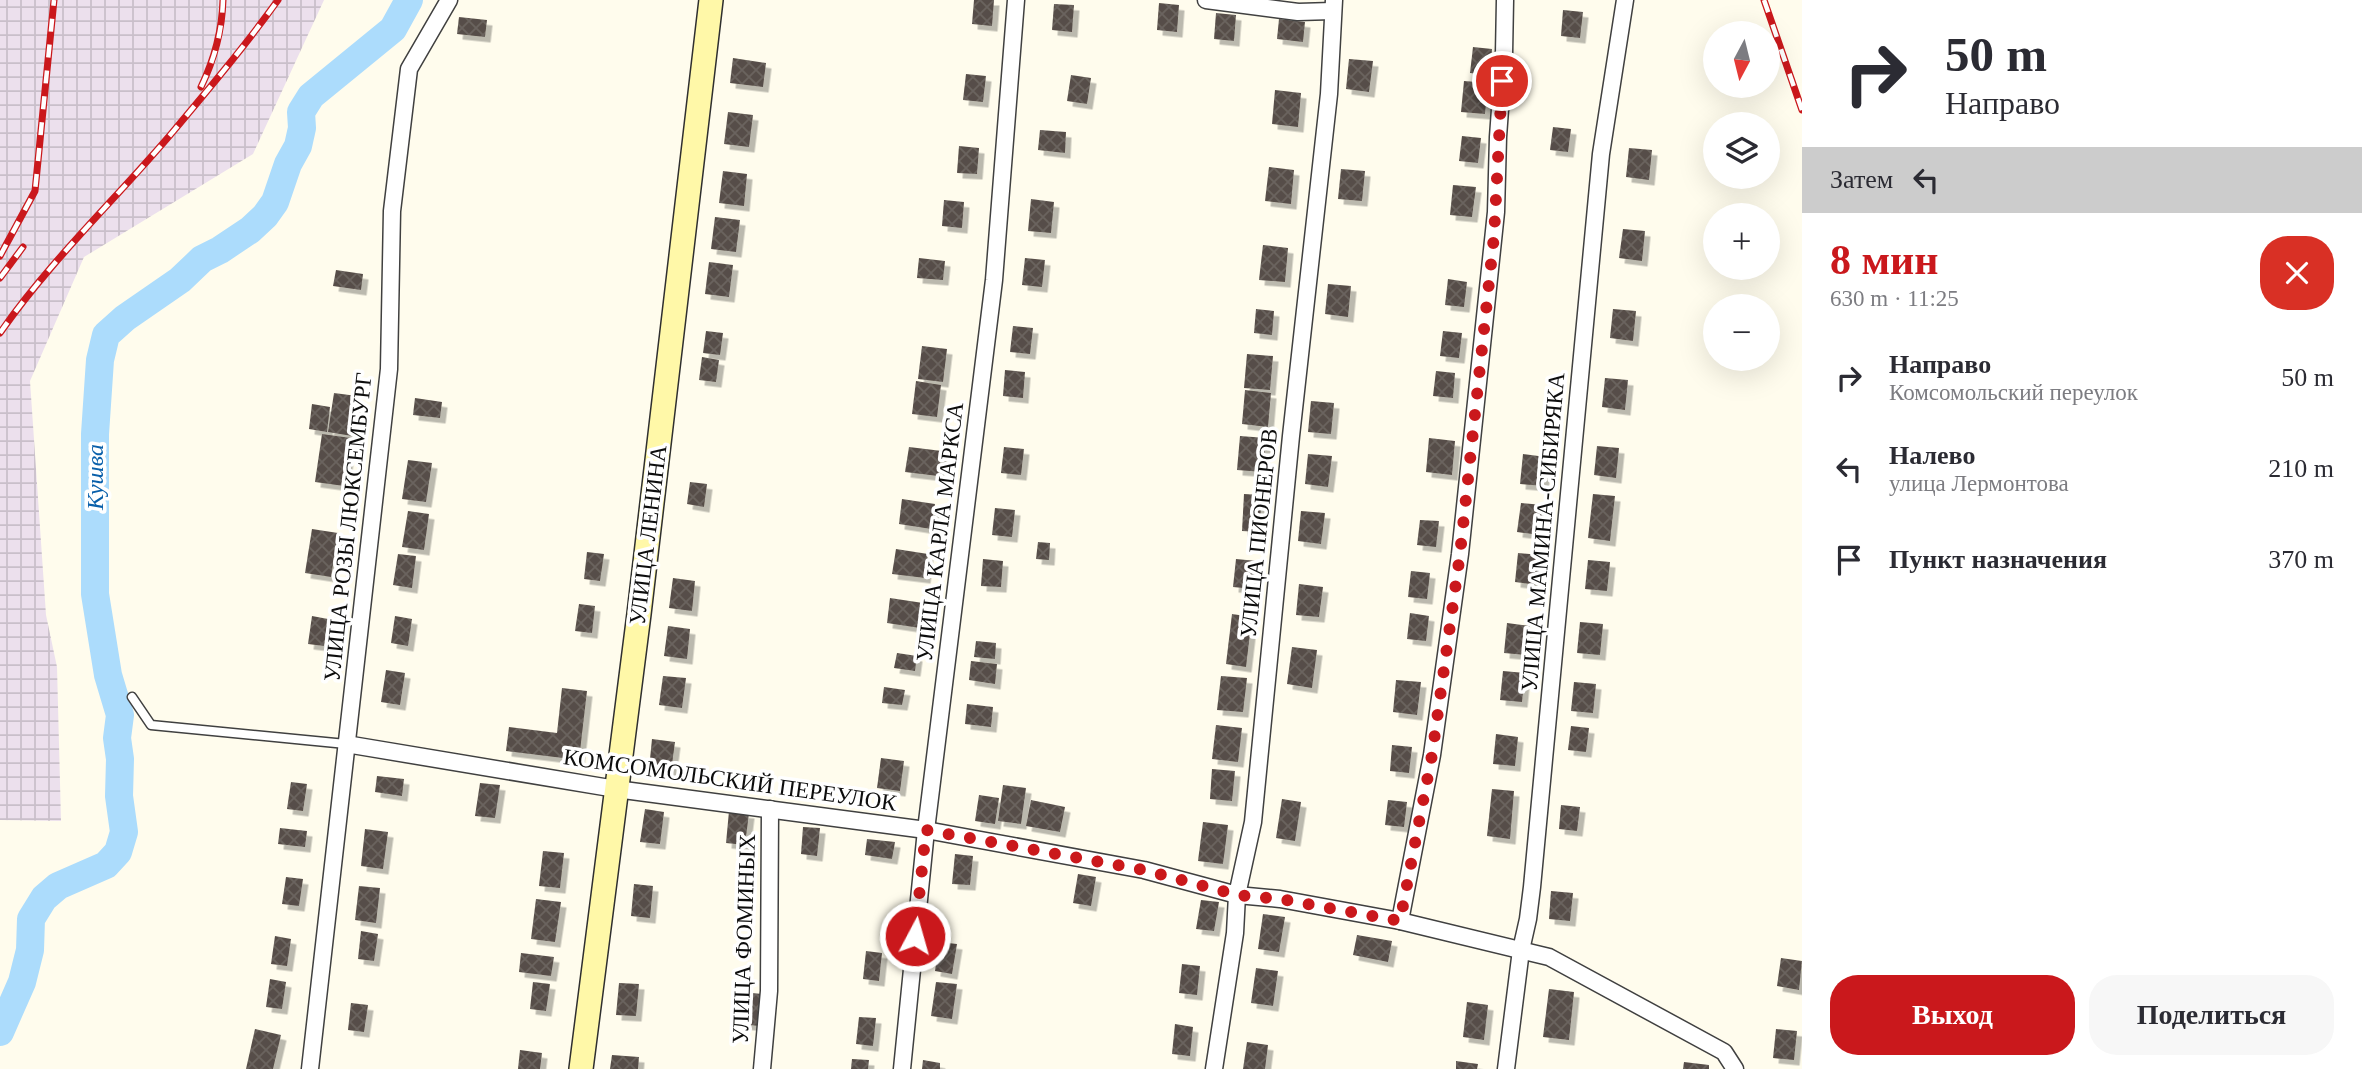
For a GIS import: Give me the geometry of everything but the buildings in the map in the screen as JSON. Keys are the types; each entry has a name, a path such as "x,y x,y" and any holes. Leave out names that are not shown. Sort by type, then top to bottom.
{"main road":[{"name":"УЛИЦА ЛЕНИНА","path":"581,1069 644,574 711,0"}],"street":[{"name":"УЛИЦА РОЗЫ ЛЮКСЕМБУРГ","path":"310,1069 389,369 392,211 409,69 449,0"},
{"name":"УЛИЦА КАРЛА МАРКСА","path":"902,1069 926,830 994,280 1016,0"},
{"path":"1206,0 1298,12 1333,5"},
{"path":"1400,921 1432,755 1460,554 1496,212 1497,137 1504,54 1505,0"},
{"name":"УЛИЦА МАМИНА-СИБИРЯКА","path":"1506,1069 1533,873 1601,154 1625,0"},
{"name":"УЛИЦА ПИОНЕРОВ","path":"1214,1069 1235,933 1237,895 1253,822 1291,436 1329,94 1333,5"},
{"name":"КОМСОМОЛЬСКИЙ ПЕРЕУЛОК","path":"346,744 616,789 926,830 1144,870 1237,895 1280,899 1400,921 1549,957 1724,1052 1735,1069"},
{"name":"УЛИЦА ФОМИНЫХ","path":"762,1069 769,991 771,810"}],"lane":[{"path":"132,697 151,725 346,744"}],"shaded area":[{"path":"0,0 324,0 253,154 84,257 30,381 46,615 57,667 61,821 0,820"}],"waterway":[{"name":"Кушва","path":"0,1032 22,982 30,950 31,919 44,898 58,886 106,865 118,852 124,832 119,796 120,759 117,738 120,715 108,675 95,594 95,434 100,360 106,335 125,318 180,280 202,259 250,230 265,216 275,202 288,164 298,146 302,128 301,112 311,96 393,29 409,0"}],"railway":[{"path":"0,256 35,191 54,0"},
{"path":"201,87 217,45 223,0"},
{"path":"0,333 61,256 199,101 278,0"},
{"path":"1764,0 1802,110"},
{"path":"0,278 23,247"}],"route":[{"path":"915,936 926,830 1144,870 1237,895 1280,899 1400,921 1432,755 1460,554 1490,284 1502,81"}]}
